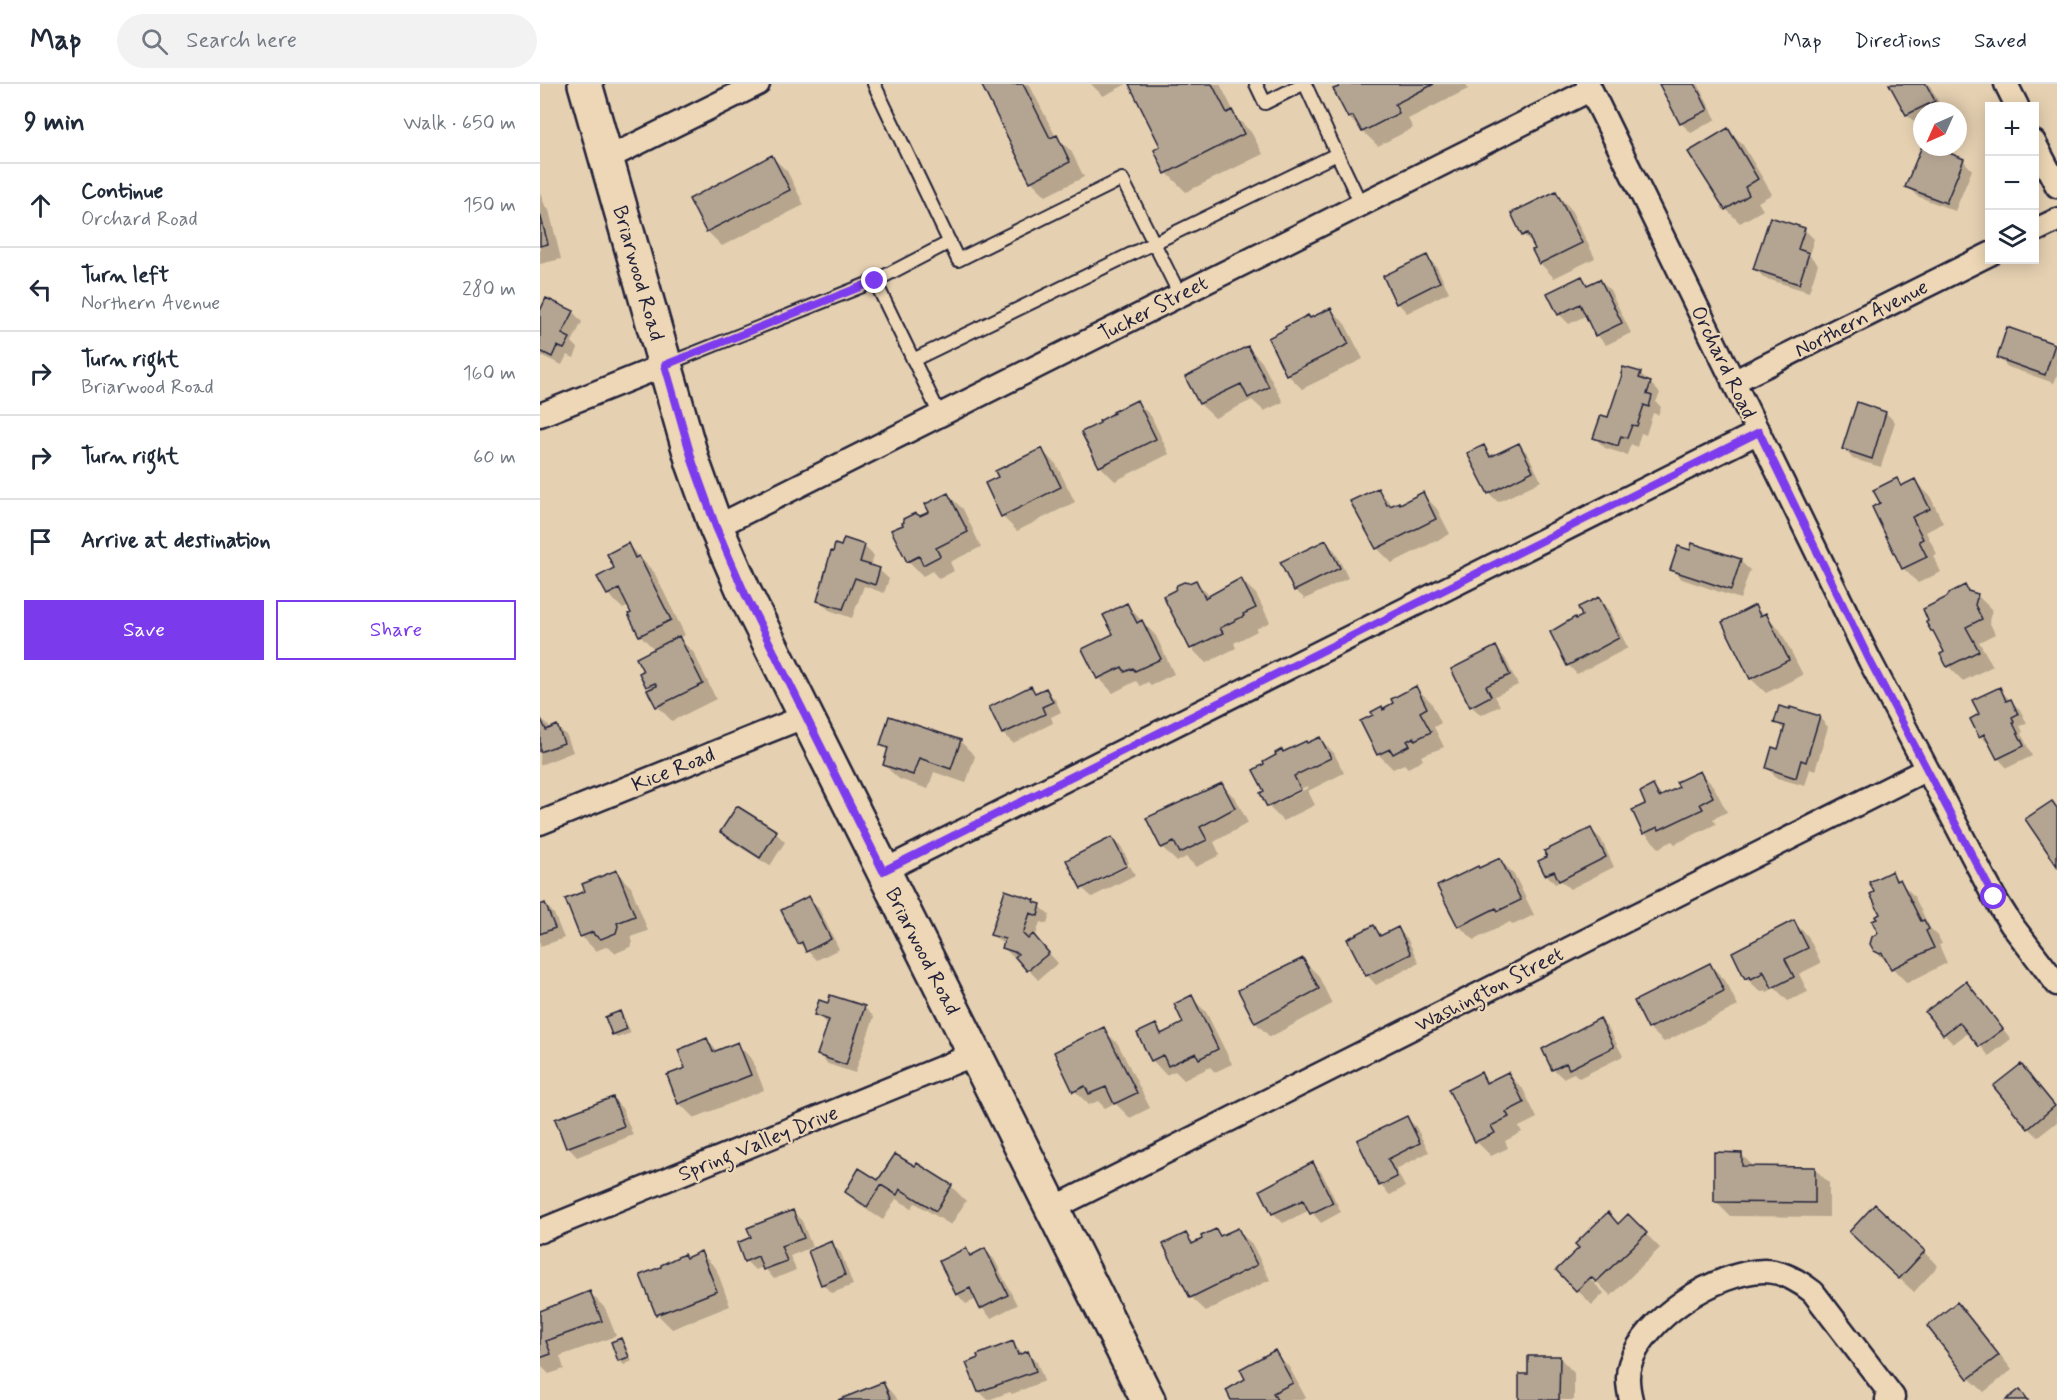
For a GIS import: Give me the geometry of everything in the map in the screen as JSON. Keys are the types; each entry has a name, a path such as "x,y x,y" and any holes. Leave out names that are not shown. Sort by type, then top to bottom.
{"street":[{"name":"Briarwood Road","path":"585,84 693,463 716,527 745,594 1052,1209 1141,1398"},
{"path":"606,159 758,84"},
{"path":"2006,84 2015,102"},
{"name":"Tucker Street","path":"716,527 1361,204 1589,87"},
{"name":"Orchard Road","path":"1589,87 1870,661 1994,897 2011,924 2057,984"},
{"path":"2039,152 2057,186"},
{"path":"2039,229 2057,220"},
{"name":"Northern Avenue","path":"1733,382 1985,256"},
{"path":"540,415 665,365"},
{"path":"883,871 1759,432"},
{"name":"Kice Road","path":"540,823 806,716"},
{"name":"Washington Street","path":"1052,1209 1927,769"},
{"name":"Spring Valley Drive","path":"540,1231 975,1054"},
{"path":"1631,1400 1628,1382 1629,1366 1647,1332 1666,1314 1714,1284 1744,1273 1765,1271 1781,1274 1801,1282 1814,1292 1892,1399"}],"lane":[{"path":"874,84 958,260 1122,178 1180,295"},
{"path":"1256,84 1265,103 1304,84 1361,204"},
{"path":"913,360 1337,154"},
{"path":"665,365 875,281 950,242"},
{"path":"875,281 940,415"}],"building":[{"path":"981,84 1023,84 1050,138 1057,135 1070,162 1030,182"},
{"path":"1129,84 1212,84 1227,113 1232,110 1244,134 1165,174 1154,150 1160,146"},
{"path":"1337,84 1434,84 1395,104 1399,113 1362,132 1353,116 1348,118 1333,89 1339,87"},
{"path":"1659,84 1695,84 1708,110 1680,124"},
{"path":"1889,84 1926,84 1935,101 1913,102 1913,112 1906,115"},
{"path":"1728,128 1758,179 1745,187 1749,195 1725,210 1688,152"},
{"path":"772,155 790,190 706,232 689,199"},
{"path":"1918,156 1957,156 1964,159 1946,203 1905,187"},
{"path":"1556,191 1582,243 1539,264 1527,233 1522,236 1511,213"},
{"path":"540,214 548,244 540,246"},
{"path":"1770,217 1805,228 1798,249 1809,253 1799,284 1753,269"},
{"path":"1427,255 1440,282 1396,304 1383,276"},
{"path":"1582,276 1587,285 1600,279 1622,323 1595,336 1580,304 1558,315 1547,293"},
{"path":"546,298 574,311 562,334 570,338 564,349 557,346 552,357 540,351 540,311"},
{"path":"1331,308 1349,344 1286,375 1268,338 1308,315 1310,318"},
{"path":"2007,327 2055,344 2045,375 1997,358"},
{"path":"1248,346 1269,387 1248,398 1241,384 1199,404 1185,377"},
{"path":"1623,367 1641,372 1639,378 1651,382 1647,394 1652,396 1649,407 1644,405 1637,426 1632,425 1627,438 1621,436 1618,446 1593,438 1601,415 1608,417"},
{"path":"1137,400 1156,439 1099,467 1081,432"},
{"path":"1857,402 1886,412 1872,459 1842,449"},
{"path":"1519,443 1533,471 1488,494 1467,453 1484,445 1490,457"},
{"path":"1042,448 1061,487 1001,517 985,483 998,477 995,471"},
{"path":"1897,478 1901,486 1915,479 1930,509 1912,517 1923,539 1919,541 1927,557 1902,569 1872,507 1880,503 1873,490"},
{"path":"1378,488 1387,505 1390,506 1399,502 1400,504 1423,492 1436,519 1376,549 1350,501"},
{"path":"948,493 968,532 936,548 940,556 923,565 919,556 907,562 891,530 903,525 903,519 915,513 920,516 929,512 925,504"},
{"path":"844,538 865,545 860,562 880,568 875,585 855,578 843,609 817,601 831,551 833,552 835,544 841,546"},
{"path":"1326,540 1340,568 1294,591 1280,562"},
{"path":"628,543 635,558 639,556 671,620 639,636 619,589 607,595 597,577 614,568 607,554"},
{"path":"1692,543 1741,559 1731,590 1670,570 1678,546 1690,550"},
{"path":"1241,578 1256,608 1220,628 1223,633 1190,649 1163,596 1175,590 1177,585 1196,580 1205,598"},
{"path":"1965,585 1968,591 1978,594 1975,605 1982,619 1966,627 1979,651 1947,667 1940,654 1944,652 1926,622 1928,621 1923,609"},
{"path":"1599,597 1619,638 1567,666 1550,632 1575,617 1576,619 1582,616 1578,607"},
{"path":"1127,603 1137,623 1142,620 1161,659 1135,671 1133,668 1125,672 1122,667 1097,679 1082,649 1113,634 1103,615"},
{"path":"1755,605 1760,616 1766,613 1789,660 1750,679 1722,622"},
{"path":"679,636 703,684 656,707 647,690 657,686 655,683 646,687 639,673 643,671 636,658"},
{"path":"1496,646 1510,675 1486,686 1491,696 1470,707 1451,669"},
{"path":"1031,686 1035,693 1046,688 1053,702 1042,707 1045,714 1002,734 989,707"},
{"path":"1416,686 1427,708 1420,712 1431,732 1415,740 1414,737 1407,741 1410,745 1393,754 1390,749 1377,755 1360,721 1373,715 1371,712 1382,706 1383,710 1385,709 1393,703 1391,699"},
{"path":"2000,687 2006,701 2011,699 2018,714 2012,717 2013,723 2024,746 1997,759 1984,734 1979,737 1970,719 1979,714 1972,700"},
{"path":"1779,706 1820,716 1806,762 1801,760 1796,778 1766,768 1772,747 1778,749 1785,726 1774,723"},
{"path":"889,716 961,740 951,769 919,758 913,775 883,765 888,748 880,745"},
{"path":"540,717 546,730 557,725 564,743 540,752"},
{"path":"1320,737 1331,758 1294,776 1301,790 1267,807 1260,793 1264,791 1253,770 1282,749 1283,752"},
{"path":"1700,771 1713,797 1700,804 1703,809 1659,830 1658,827 1643,834 1632,810 1645,804 1640,792 1653,785 1659,797 1679,787 1676,782"},
{"path":"1222,783 1235,808 1200,827 1207,840 1180,853 1174,842 1161,848 1146,818"},
{"path":"2052,801 2057,808 2057,866 2025,819"},
{"path":"737,806 777,831 760,858 720,832"},
{"path":"1591,828 1606,857 1559,881 1554,871 1545,875 1538,861 1547,857 1544,851"},
{"path":"1112,837 1127,866 1081,889 1066,860"},
{"path":"1500,858 1521,900 1498,911 1496,908 1458,927 1437,886"},
{"path":"617,870 635,916 617,923 616,933 601,939 593,932 580,937 565,899 585,891 582,884"},
{"path":"1892,871 1896,881 1900,879 1921,921 1924,920 1929,929 1926,931 1934,948 1891,969 1882,953 1874,951 1870,944 1872,937 1878,933 1872,921 1880,914 1870,894 1874,892 1869,882"},
{"path":"1005,890 1041,904 1038,916 1030,913 1023,934 1028,939 1033,934 1049,953 1027,971 1015,957 1017,953 1002,948 1005,939 990,935"},
{"path":"809,896 831,939 806,952 802,942 798,944 781,910"},
{"path":"545,903 555,928 540,934 540,905"},
{"path":"1794,920 1808,948 1785,959 1794,977 1772,988 1763,970 1761,971 1763,973 1751,979 1750,976 1745,979 1732,952"},
{"path":"1374,925 1380,936 1398,927 1411,954 1366,976 1347,939"},
{"path":"1303,958 1319,989 1255,1023 1238,990"},
{"path":"1710,963 1724,991 1648,1029 1634,1001"},
{"path":"1966,981 2003,1029 1979,1047 1959,1022 1943,1035 1925,1012"},
{"path":"830,995 865,1006 846,1065 817,1055 829,1020 814,1015 819,1000 828,1003"},
{"path":"1192,995 1218,1049 1199,1059 1196,1053 1168,1066 1163,1055 1151,1061 1137,1033 1156,1024 1161,1034 1183,1023 1174,1004"},
{"path":"620,1011 627,1029 612,1035 605,1017"},
{"path":"1600,1018 1614,1047 1569,1069 1566,1063 1552,1070 1542,1049"},
{"path":"1104,1027 1137,1093 1114,1104 1106,1087 1089,1094 1085,1086 1073,1092 1054,1052"},
{"path":"707,1038 713,1052 738,1042 751,1075 678,1104 667,1075 685,1068 678,1050"},
{"path":"2021,1064 2055,1106 2028,1129 1993,1086"},
{"path":"1481,1072 1486,1083 1508,1072 1524,1103 1506,1112 1509,1117 1491,1126 1495,1133 1475,1142 1448,1089"},
{"path":"613,1097 624,1126 566,1148 555,1119"},
{"path":"1407,1116 1420,1143 1388,1159 1397,1177 1379,1186 1357,1140"},
{"path":"1714,1152 1742,1153 1742,1166 1815,1167 1815,1203 1714,1202"},
{"path":"895,1154 915,1166 917,1163 952,1185 936,1211 900,1189 897,1195 881,1185 867,1207 845,1192 859,1168 878,1180"},
{"path":"1313,1162 1333,1203 1310,1214 1303,1200 1272,1214 1260,1190"},
{"path":"1875,1204 1925,1251 1899,1279 1849,1232"},
{"path":"793,1210 804,1238 781,1246 787,1261 763,1270 758,1256 744,1262 737,1243 751,1237 747,1228"},
{"path":"1608,1212 1618,1224 1628,1214 1647,1233 1596,1282 1591,1277 1576,1291 1556,1270 1579,1248 1575,1244"},
{"path":"1238,1228 1257,1265 1190,1298 1163,1244 1186,1233 1192,1244 1202,1239 1201,1236 1216,1229 1220,1236"},
{"path":"832,1241 845,1275 821,1285 808,1251"},
{"path":"966,1248 970,1256 985,1248 1008,1295 980,1309 970,1288 956,1295 939,1261"},
{"path":"701,1251 717,1291 656,1315 640,1275 661,1267 684,1254 686,1258"},
{"path":"590,1291 602,1321 546,1341 551,1354 540,1358 540,1311"},
{"path":"1957,1302 1999,1355 1968,1379 1927,1326"},
{"path":"621,1338 629,1357 618,1361 611,1342"},
{"path":"1013,1341 1018,1355 1028,1351 1036,1371 978,1392 966,1363 978,1358 977,1355"},
{"path":"1275,1350 1293,1383 1273,1393 1277,1400 1231,1400 1226,1390 1245,1379 1240,1369"},
{"path":"1528,1356 1560,1356 1559,1400 1519,1400 1519,1374 1528,1374"},
{"path":"883,1382 891,1400 838,1400"},
{"path":"2020,1389 2028,1400 2006,1400"}],"route":[{"path":"875,281 665,365 693,463 716,527 745,594 883,871 1759,432 1870,661 1994,897"}]}
